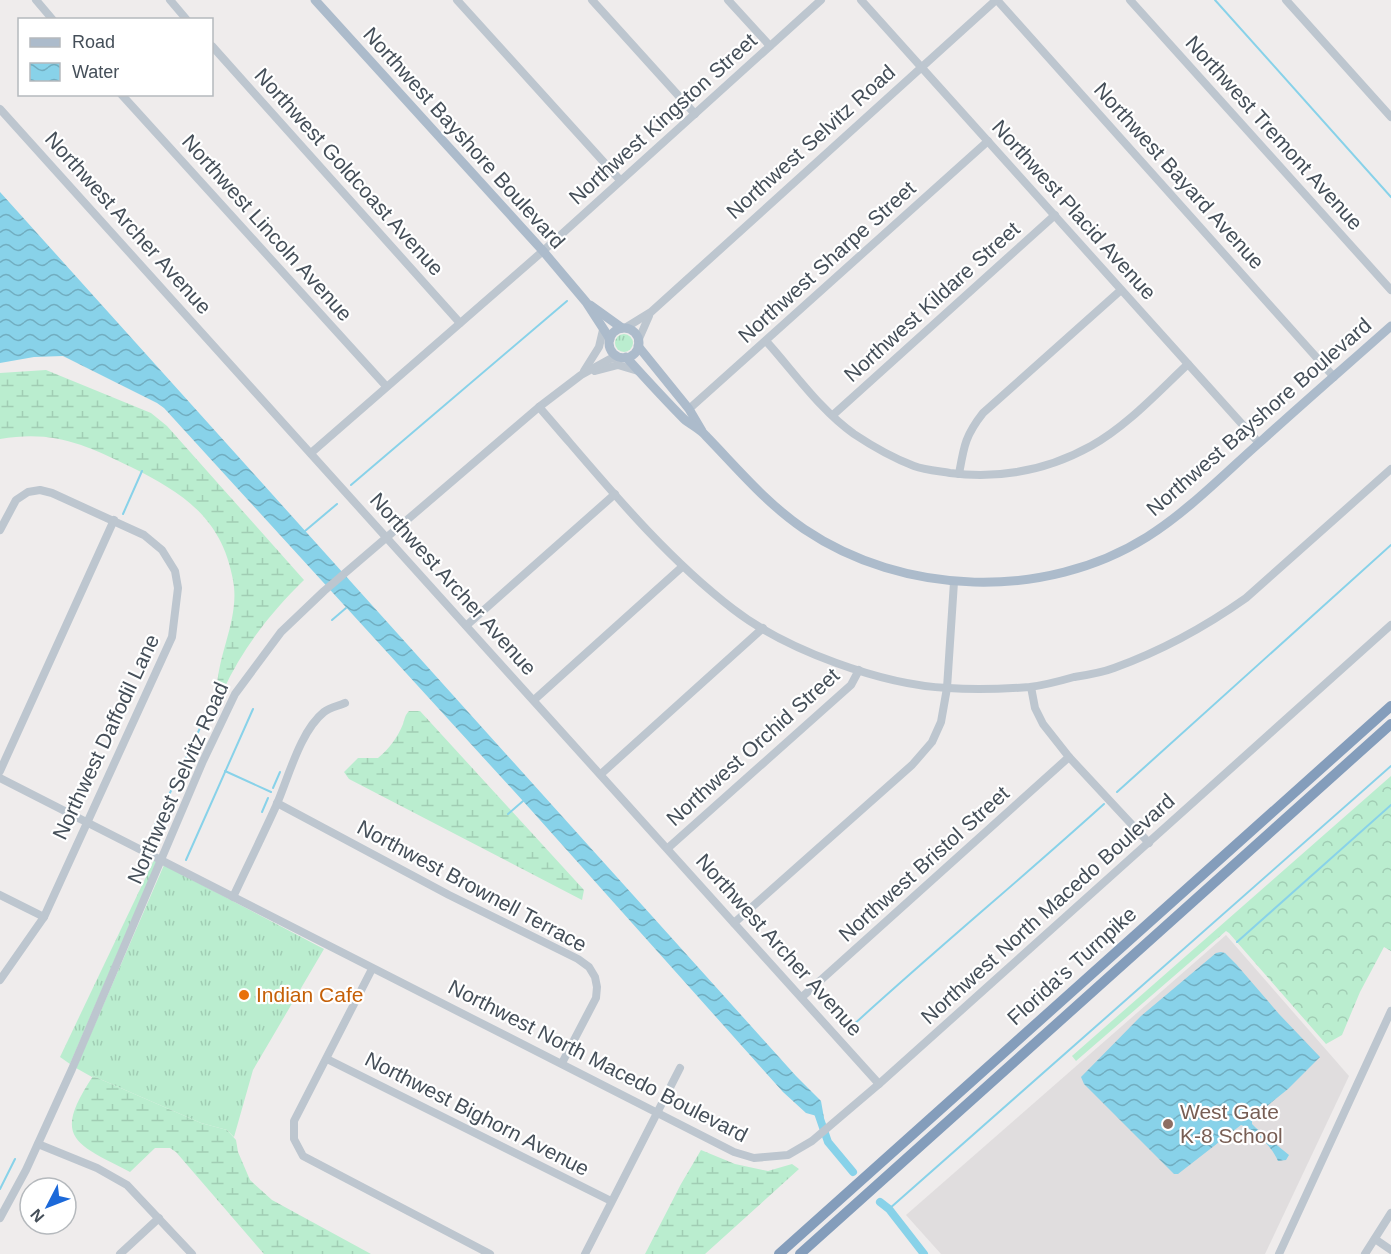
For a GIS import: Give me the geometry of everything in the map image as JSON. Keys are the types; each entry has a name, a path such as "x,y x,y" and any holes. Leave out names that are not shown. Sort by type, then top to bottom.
{"highway":[{"name":"Florida's Turnpike","path":"779,1254 1391,706"},
{"name":"Florida's Turnpike","path":"800,1254 1391,724"}],"main road":[{"name":"Northwest Bayshore Boulevard","path":"315,0 543,251 586,302 609,340"},
{"name":"Northwest Bayshore Boulevard","path":"586,302 624,328"},
{"name":"Northwest Bayshore Boulevard","path":"638,343 689,409 704,433 751,485 773,505 805,529 858,558 889,568 954,582 1020,580 1055,574 1116,554 1145,539 1196,501 1391,326"},
{"path":"624,328 636,334 638,343 635,353 623,357 611,350 609,340 614,332 624,328"},
{"name":"Northwest Bayshore Boulevard","path":"623,357 685,419 704,433"}],"street":[{"path":"36,0 51,18"},
{"path":"170,0 186,18"},
{"path":"457,0 620,180"},
{"path":"592,0 695,114"},
{"path":"728,0 770,46"},
{"name":"Northwest Kingston Street","path":"311,453 543,251 821,0"},
{"name":"Northwest Placid Avenue","path":"861,0 1259,443"},
{"name":"Northwest Selvitz Road","path":"624,328 651,312 921,66 997,0"},
{"name":"Northwest Bayard Avenue","path":"997,0 1334,377"},
{"name":"Northwest Tremont Avenue","path":"1130,0 1391,290"},
{"path":"1286,0 1391,117"},
{"name":"Northwest Goldcoast Avenue","path":"213,47 460,322"},
{"name":"Northwest Lincoln Avenue","path":"124,96 386,386"},
{"name":"Northwest Archer Avenue","path":"0,109 879,1084"},
{"name":"Northwest Sharpe Street","path":"689,409 988,141"},
{"name":"Northwest Kildare Street","path":"833,415 1055,215"},
{"path":"959,474 964,445 970,430 983,413 1121,290"},
{"name":"Northwest Selvitz Road","path":"638,343 651,312"},
{"path":"583,373 599,347 603,330"},
{"name":"Northwest Selvitz Road","path":"583,373 609,340"},
{"path":"766,341 852,433 878,449 915,466 959,474 1013,473 1056,463 1092,446 1120,426 1188,364"},
{"name":"Northwest Selvitz Road","path":"0,1218 38,1144 203,761 235,694 281,632 324,591 539,407 583,373 610,359 623,357"},
{"path":"583,373 618,365 639,371"},
{"path":"539,407 682,567 735,611 763,628 826,659 901,681 946,688 1031,687 1112,669 1174,642 1220,617 1245,598 1391,469"},
{"name":"Northwest Daffodil Lane","path":"0,530 16,500 28,492 40,490 52,493 144,535 162,550 174,571 178,588 172,638 44,917 0,980"},
{"path":"467,626 615,494"},
{"path":"0,771 114,520"},
{"path":"534,700 682,567"},
{"path":"734,923 912,765 932,742 941,722 946,688 954,582"},
{"name":"Northwest North Macedo Boulevard","path":"0,778 734,1152 754,1158 788,1155 812,1142 879,1084 1391,625"},
{"path":"601,774 763,628"},
{"name":"Northwest Orchid Street","path":"668,848 851,685 859,670"},
{"path":"1031,687 1035,708 1042,724 1069,757 1149,843"},
{"path":"233,897 277,804 293,761 315,722 325,711 345,703"},
{"name":"Northwest Bristol Street","path":"802,997 1069,757"},
{"name":"Northwest Brownell Terrace","path":"277,804 585,964 595,977 596,998 562,1064"},
{"path":"0,895 44,917"},
{"path":"372,969 294,1121 294,1140 303,1156 490,1254"},
{"path":"1279,1254 1391,1011"},
{"name":"Northwest Bighorn Avenue","path":"327,1059 611,1201"},
{"path":"585,1254 680,1068"},
{"path":"38,1144 97,1168 126,1185 192,1254"},
{"path":"1365,1254 1391,1213"},
{"path":"120,1254 159,1218"},
{"path":"1375,1239 1391,1250"}],"shaded area":[{"name":"West Gate K-8 School","path":"1226,935 1349,1076 1265,1254 941,1254 906,1215"}],"green space":[{"path":"624,334 630,337 633,343 630,349 624,352 618,349 615,343 618,337"},
{"path":"46,370 151,413 167,426 304,580 258,632 239,660 223,691 217,687 221,660 232,621 233,580 228,558 210,524 197,510 167,487 114,459 83,446 36,436 0,439 0,373"},
{"path":"409,711 420,711 584,890 582,900 349,779 344,772 358,758 378,758 389,747 399,734"},
{"path":"1391,776 1391,951 1384,947 1360,992 1342,1035 1326,1044 1226,931 1076,1061 1072,1056"},
{"path":"154,860 157,861 70,1064 60,1057"},
{"path":"164,865 324,949 253,1070 234,1137 227,1130 201,1123 76,1068"},
{"path":"93,1076 201,1123 227,1130 236,1140 238,1152 250,1180 272,1200 371,1254 264,1254 176,1152 170,1148 155,1148 130,1172 95,1153 75,1136 72,1126 74,1113"},
{"path":"701,1150 735,1164 768,1171 792,1164 799,1169 705,1254 645,1254 681,1184"}],"water":[{"path":"0,192 821,1101 824,1118 806,1113 783,1092 523,801 164,408 63,356 34,357 0,363"},
{"path":"1221,952 1236,964 1320,1057 1288,1089 1252,1118 1252,1124 1256,1128 1289,1155 1286,1160 1278,1161 1262,1139 1252,1130 1241,1125 1178,1174 1174,1174 1084,1084 1081,1077 1141,1016 1216,953"}],"waterway":[{"path":"1215,0 1391,197"},
{"path":"351,485 567,301"},
{"path":"123,514 142,471"},
{"path":"305,531 337,504"},
{"path":"1117,792 1391,545"},
{"path":"332,620 346,608"},
{"path":"150,836 219,687"},
{"path":"186,860 253,709"},
{"path":"889,1209 1391,766"},
{"path":"225,771 271,792"},
{"path":"273,788 280,772"},
{"path":"262,812 268,798"},
{"path":"508,814 523,801"},
{"path":"851,1027 1104,804"},
{"path":"1237,942 1391,805"},
{"path":"817,1110 828,1142 853,1172"},
{"path":"0,1189 15,1159"},
{"path":"880,1202 889,1209 924,1254"}],"place":[{"name":"Indian Cafe","path":"244,995"},
{"name":"West Gate K-8 School","path":"1168,1124"}]}
